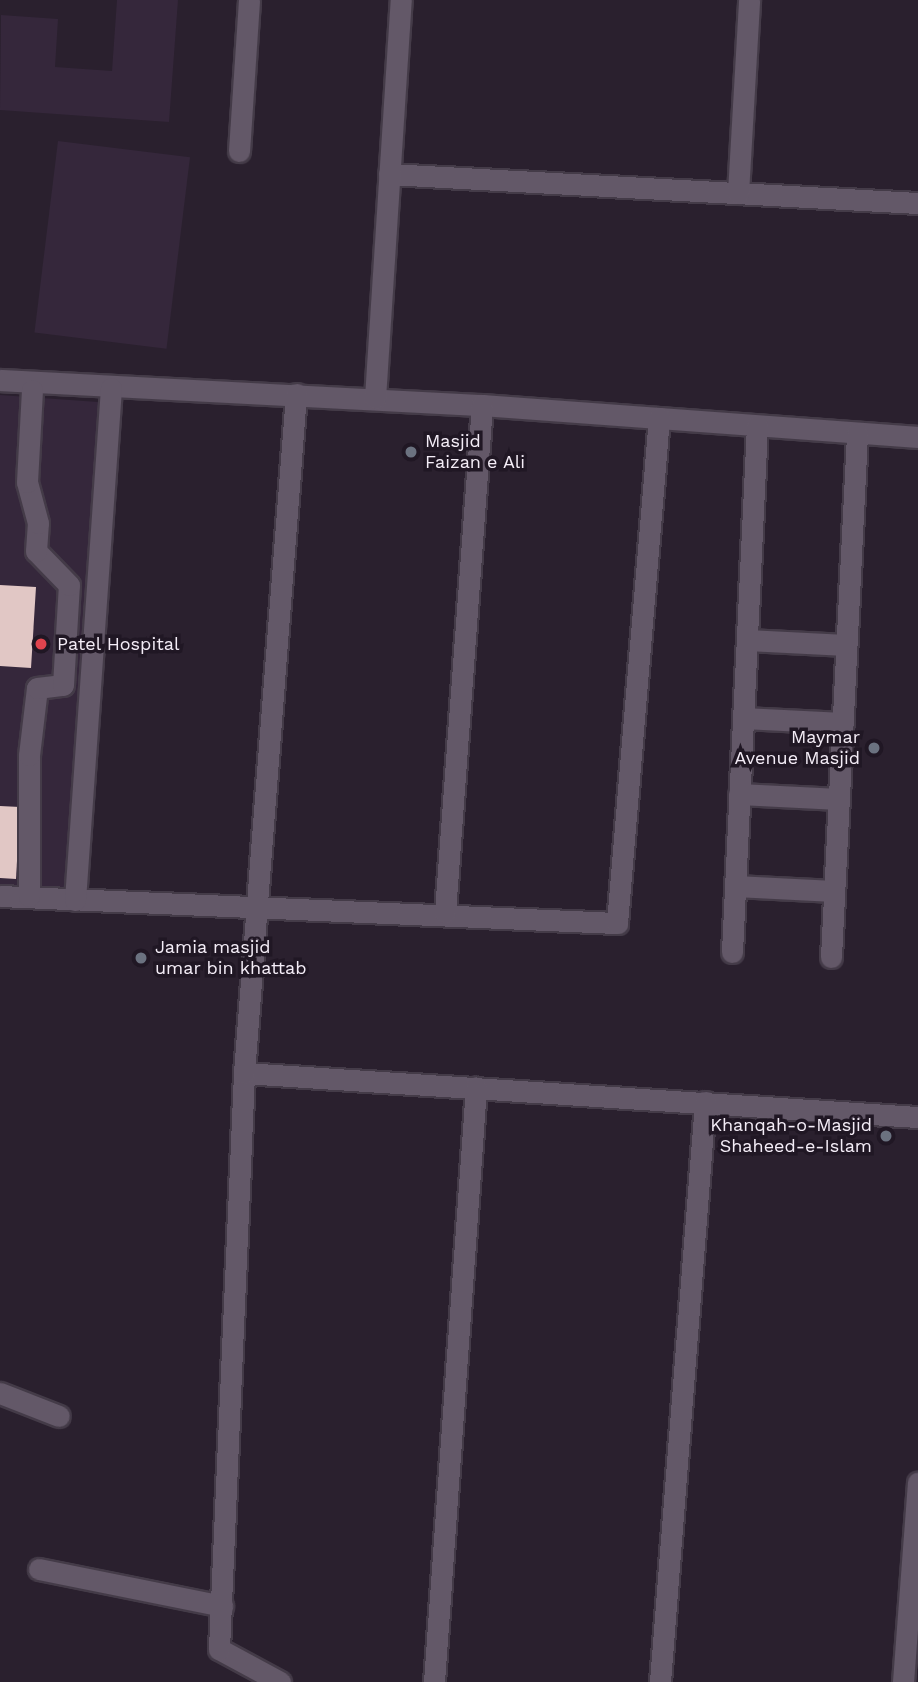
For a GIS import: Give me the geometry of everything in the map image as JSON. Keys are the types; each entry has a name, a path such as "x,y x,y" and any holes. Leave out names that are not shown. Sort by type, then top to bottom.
{"street":[{"path":"239,151 249,0"},
{"path":"375,398 401,0"},
{"path":"738,193 749,0"},
{"path":"389,174 918,203"},
{"path":"0,380 375,398 918,438"},
{"path":"75,900 111,387"},
{"path":"29,896 29,755 37,688 63,685 68,585 36,551 38,523 27,482 32,390"},
{"path":"280,1682 219,1649 244,1073 296,394"},
{"path":"445,912 482,405"},
{"path":"0,896 445,912 617,923 659,418"},
{"path":"732,952 758,426"},
{"path":"831,957 857,434"},
{"path":"747,640 846,645"},
{"path":"743,718 843,723"},
{"path":"739,793 839,799"},
{"path":"735,886 834,891"},
{"path":"244,1073 918,1117"},
{"path":"434,1682 476,1087"},
{"path":"660,1682 705,1102"},
{"path":"0,1393 59,1416"},
{"path":"903,1682 911,1661 918,1483"},
{"path":"38,1569 222,1606"}],"shaded area":[{"path":"117,0 178,0 169,122 0,110 1,15 58,19 55,67 112,71"},
{"path":"58,141 190,157 166,349 34,333"},
{"name":"Patel Hospital","path":"0,395 98,402 67,890 0,886"}],"building":[{"path":"0,585 36,587 31,668 0,666"},
{"path":"0,806 20,807 16,879 0,878"}],"place":[{"name":"Masjid Faizan e Ali","path":"411,452"},
{"name":"Patel Hospital","path":"41,644"},
{"name":"Maymar Avenue Masjid","path":"874,748"},
{"name":"Jamia masjid umar bin khattab","path":"141,958"},
{"name":"Khanqah-o-Masjid Shaheed-e-Islam","path":"886,1136"}]}
